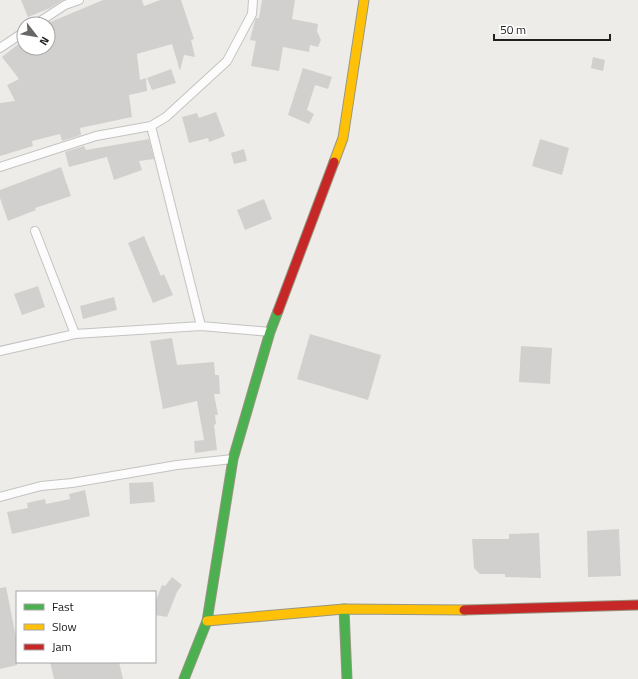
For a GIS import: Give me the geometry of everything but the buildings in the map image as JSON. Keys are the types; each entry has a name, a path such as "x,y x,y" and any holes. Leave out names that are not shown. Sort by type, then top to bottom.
{"street":[{"path":"184,679 206,621 233,459 270,332 343,138 364,0"},
{"path":"206,621 344,609 450,610 638,605"},
{"path":"344,609 347,679"}],"lane":[{"path":"48,16 65,5 79,0"},
{"path":"0,167 96,136 151,126 166,117 227,61 252,14 253,0"},
{"path":"0,48 16,37"},
{"path":"151,126 201,326"},
{"path":"35,231 75,334"},
{"path":"0,351 75,334 201,326 270,332"},
{"path":"0,497 41,486 72,483 177,465 233,459"}],"traffic: fast":[{"path":"184,679 207,621 233,459 270,332 278,311"},
{"path":"344,609 347,679"}],"traffic: slow":[{"path":"334,162 343,138 364,0"},
{"path":"207,621 344,609 464,610"}],"traffic: jam":[{"path":"278,311 334,162"},
{"path":"464,610 638,605"}]}
